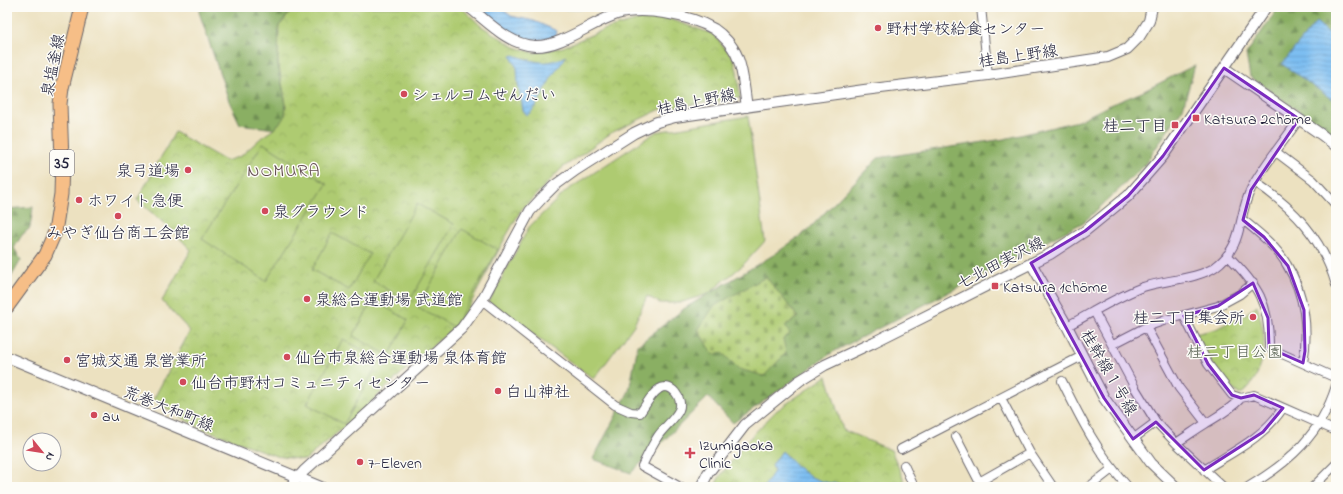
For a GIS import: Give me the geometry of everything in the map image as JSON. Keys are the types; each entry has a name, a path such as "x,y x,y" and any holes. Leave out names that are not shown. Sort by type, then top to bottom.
{"main road":[{"name":"泉塩釜線","path":"7,307 45,255 55,232 61,194 62,161 60,104 62,88 82,7"}],"street":[{"path":"468,7 509,38 518,43 534,46 551,44 617,14 632,11 659,11 703,24 722,35 737,56 742,71 747,107"},
{"path":"981,7 988,75"},
{"name":"桂島上野線","path":"290,487 322,455 398,388 462,328 482,300 530,212 554,186 598,155 634,133 657,122 675,117 988,75 1108,57 1127,49 1139,37 1149,21 1152,7"},
{"name":"七北田実沢線","path":"700,487 708,473 745,425 799,381 825,365 1050,254 1102,218 1128,196 1163,156 1266,7"},
{"path":"1224,68 1336,146"},
{"path":"1067,326 1142,288 1204,272 1215,267 1228,254 1235,244 1243,220 1247,200 1255,182 1299,119"},
{"path":"1276,152 1313,180 1336,205"},
{"path":"1255,182 1299,217 1326,258 1336,285"},
{"path":"1243,220 1264,237 1288,266 1299,292 1306,324 1303,363"},
{"path":"1228,254 1243,270 1260,295 1268,318 1269,348 1336,378"},
{"name":"桂幹線１号線","path":"1031,263 1067,326 1104,398 1151,463 1176,487"},
{"path":"1113,344 1146,327 1218,306 1240,294 1253,283"},
{"path":"482,300 615,405 631,412 640,413 654,393 660,388 671,388 675,391 679,396 679,410 658,437 642,466 680,487"},
{"path":"1094,311 1113,344 1135,388 1156,422 1223,487"},
{"path":"1184,316 1200,350 1216,376 1232,396 1241,398 1254,395 1336,431"},
{"path":"1146,327 1179,388 1206,423"},
{"path":"901,449 1082,356"},
{"name":"荒巻大和町線","path":"7,357 321,487"},
{"path":"1062,381 1083,424 1112,469 1128,487"},
{"path":"1248,487 1274,472 1310,436 1330,402 1336,386"},
{"path":"1001,398 1030,453 1053,487"},
{"path":"1176,443 1206,423 1228,411 1241,398"},
{"path":"1204,470 1263,432 1274,421 1283,408"},
{"path":"1133,439 1156,422"},
{"path":"956,436 980,484 1030,453"},
{"path":"1314,487 1336,464"},
{"path":"904,465 914,487"},
{"path":"1089,487 1112,469"}],"highlighted area":[{"path":"1224,68 1299,119 1251,190 1243,220 1264,237 1288,266 1304,310 1305,351 1303,363 1269,348 1268,318 1253,283 1218,306 1184,316 1208,364 1232,395 1241,398 1254,395 1283,408 1263,432 1204,470 1156,422 1133,439 1104,398 1031,263 1085,231 1128,196 1163,156"}],"green space":[{"path":"202,7 294,7 279,26 278,65 286,104 285,117 274,129 240,124 229,101 199,12"},
{"path":"295,7 458,7 463,9 481,26 515,47 534,53 563,47 603,30 657,15 713,34 733,58 737,71 740,98 661,109 611,133 561,169 521,210 461,322 418,358 351,421 305,460 276,456 196,426 153,400 190,331 162,301 191,250 173,231 137,200 175,132 226,161 241,156 262,137 274,129 285,117 286,104 278,62 279,26"},
{"path":"1279,7 1333,7 1336,9 1336,139 1325,129 1250,77 1246,54"},
{"path":"1195,65 1183,108 1143,167 1084,222 833,352 733,423 708,397 631,473 593,459 629,391 638,345 685,308 775,254 807,231 878,158 1004,139 1078,121 1108,106 1142,92"},
{"path":"748,116 765,241 743,265 708,294 679,303 660,303 647,296 634,325 594,379 489,302 529,227 566,191 656,132"},
{"name":"泉グラウンド","path":"263,143 327,184 266,281 202,239"},
{"path":"417,204 454,224 409,302 373,281"},
{"path":"33,207 30,228 22,235 14,248 21,260 7,284 7,209"},
{"path":"462,229 498,250 454,327 418,307"},
{"path":"332,233 370,254 349,290 312,270"},
{"path":"766,277 798,317 785,326 790,334 783,339 786,353 764,376 739,369 721,352 713,355 698,330 714,306"},
{"path":"373,300 408,320 389,356 353,336"},
{"name":"桂二丁目公園","path":"1257,305 1262,324 1264,350 1261,365 1255,379 1240,395 1219,375 1195,334 1216,329 1242,317"},
{"path":"343,339 380,360 344,424 307,404"},
{"path":"827,376 843,430 891,450 907,487 714,487 720,476 746,442 776,411"}],"water":[{"path":"479,7 500,7 511,16 534,21 557,31 556,36 542,40 521,37 499,24"},
{"path":"1316,22 1336,39 1336,102 1282,64"},
{"path":"514,55 540,62 553,61 566,56 550,79 535,108 527,115 523,110 518,84 517,68 511,56"},
{"path":"782,451 802,471 816,479 824,482 840,484 864,482 867,487 764,487 774,471 772,465"}],"waterway":[{"path":"529,7 579,9 587,7"},
{"path":"742,7 754,9 791,7"}],"place":[{"name":"野村学校給食センター","path":"878,28"},
{"name":"シェルコムせんだい","path":"404,94"},
{"name":"Katsura 2chōme","path":"1196,118"},
{"name":"桂二丁目","path":"1175,125"},
{"name":"泉弓道場","path":"188,170"},
{"name":"ホワイト急便","path":"79,200"},
{"name":"泉グラウンド","path":"265,211"},
{"name":"みやぎ仙台商工会館","path":"118,216"},
{"name":"Katsura 1chōme","path":"995,286"},
{"name":"泉総合運動場 武道館","path":"307,299"},
{"name":"桂二丁目集会所","path":"1253,317"},
{"name":"仙台市泉総合運動場 泉体育館","path":"287,357"},
{"name":"宮城交通 泉営業所","path":"67,360"},
{"name":"仙台市野村コミュニティセンター","path":"183,382"},
{"name":"白山神社","path":"498,391"},
{"name":"au","path":"94,415"},
{"name":"Izumigaoka Clinic","path":"690,453"},
{"name":"7-Eleven","path":"360,462"}],"district":[{"name":"NOMURA","path":"284,170"}]}
